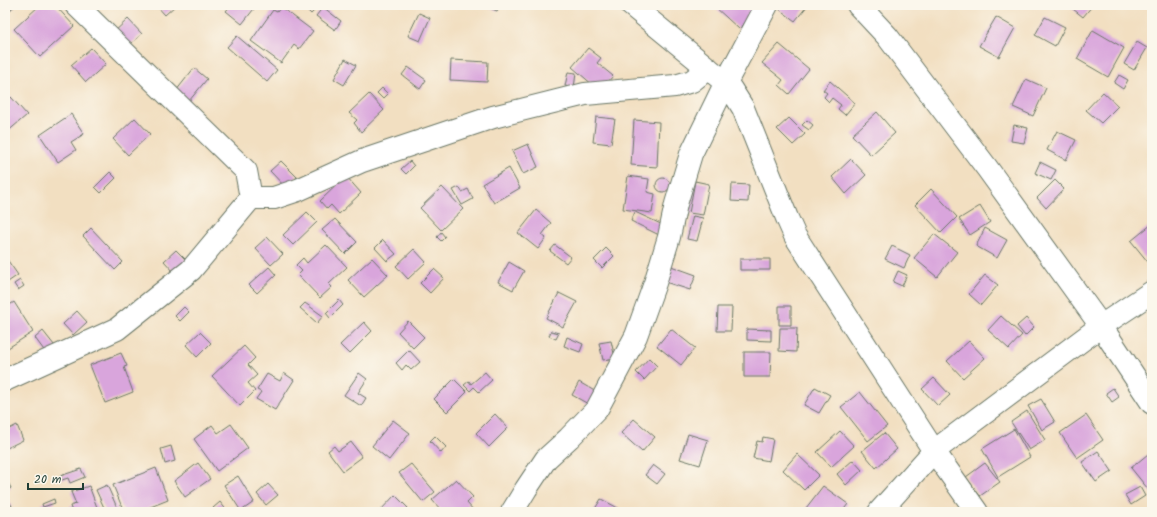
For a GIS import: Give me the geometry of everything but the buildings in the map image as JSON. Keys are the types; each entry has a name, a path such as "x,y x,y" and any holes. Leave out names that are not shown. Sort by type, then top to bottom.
{"street":[{"path":"5,380 117,329 191,270 250,198 246,171 76,5"},
{"path":"631,5 708,68 731,89 743,108 786,218 795,236 934,450 977,512"},
{"path":"512,512 546,458 569,438 597,409 636,336 655,283 669,237 676,204 691,154 725,84 767,5"},
{"path":"858,5 887,36 987,168 1101,326 1152,403"},
{"path":"250,198 274,198 298,190 362,161 493,117 585,94 676,86 692,80 708,68"},
{"path":"879,512 934,450 1101,326 1152,292"}]}
